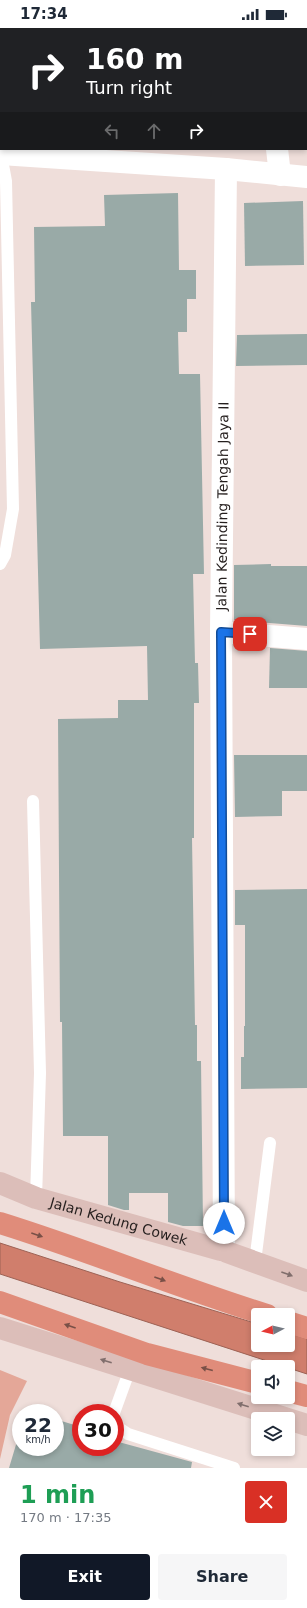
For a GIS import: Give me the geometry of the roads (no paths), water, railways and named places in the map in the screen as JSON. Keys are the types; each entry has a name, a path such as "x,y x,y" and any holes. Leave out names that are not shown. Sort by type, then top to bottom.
{"highway":[{"path":"0,1223 251,1310"},
{"path":"0,1302 147,1354 251,1381"},
{"path":"295,1324 307,1328"},
{"path":"295,1393 307,1396"}],"main road":[{"name":"Jalan Kedung Cowek","path":"0,1183 36,1198 224,1251 307,1281"},
{"path":"0,1328 307,1425"}],"street":[{"path":"276,150 280,175"},
{"path":"1,154 100,155 307,177"},
{"name":"Jalan Kedinding Tengah Jaya II","path":"224,1251 221,632 226,169"},
{"path":"221,632 307,638"}],"lane":[{"path":"0,564 5,555 13,509 6,180 1,154"},
{"path":"33,801 40,1073 36,1198"},
{"path":"255,1262 270,1143"},
{"path":"117,1404 130,1369"},
{"path":"124,1431 128,1434 234,1468"}]}
